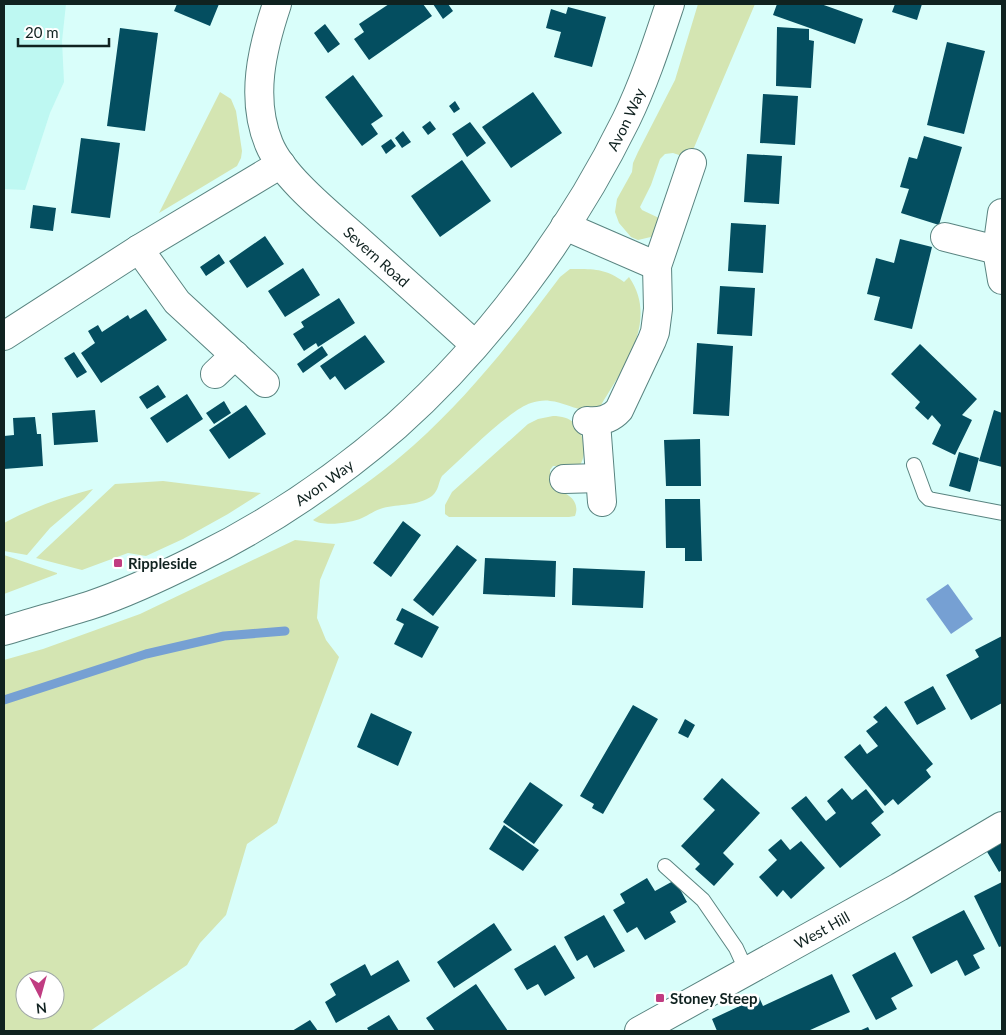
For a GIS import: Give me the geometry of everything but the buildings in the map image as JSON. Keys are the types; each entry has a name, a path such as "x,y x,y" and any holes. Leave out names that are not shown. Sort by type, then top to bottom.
{"street":[{"name":"Severn Road","path":"277,4 261,61 258,85 260,108 266,134 274,154 314,200 475,345"},
{"name":"Avon Way","path":"4,631 93,604 197,559 273,517 352,462 397,425 475,345 519,292 566,226 626,120 652,57 670,4"},
{"path":"564,479 601,490 592,421 608,419 619,410 656,332 658,309 657,266 692,163"},
{"path":"4,336 139,249 281,164"},
{"path":"1002,213 997,250 1002,280"},
{"path":"566,226 657,266"},
{"path":"945,237 997,250"},
{"path":"139,249 177,302 265,383"},
{"path":"215,374 235,355"},
{"name":"West Hill","path":"638,1031 899,887 1002,826"}],"lane":[{"path":"914,465 925,495 929,499 1002,513"},
{"path":"665,866 703,900 736,948 747,972"}],"shaded area":[{"path":"4,4 66,4 62,41 64,82 50,113 25,190 4,189"},
{"path":"948,584 973,619 951,634 926,599"}],"green space":[{"path":"698,4 755,4 693,150 685,157 673,153 665,154 660,159 651,185 640,207 642,210 659,218 655,236 638,240 631,237 619,223 615,212 617,199 632,172 633,163 638,152 675,80"},
{"path":"220,92 231,99 236,111 242,151 237,166 159,213"},
{"path":"570,269 598,270 611,274 624,282 629,277 637,293 641,310 635,343 628,359 601,405 595,409 583,410 556,402 541,401 531,403 522,407 499,424 473,447 442,476 436,491 427,499 421,502 383,508 362,518 344,523 330,524 313,520 390,465 435,426 473,386 560,277"},
{"path":"553,416 571,420 578,428 583,439 584,451 582,462 579,466 553,466 550,470 553,489 563,492 574,501 576,505 575,516 449,517 445,514 445,505 452,492 528,424 538,419"},
{"path":"163,481 261,493 183,539 146,556 128,553 82,570 36,558 115,484"},
{"path":"93,489 50,528 27,555 4,551 4,523 47,503"},
{"path":"295,540 335,544 320,580 317,618 326,640 339,657 277,823 247,844 226,915 200,943 187,965 90,1031 4,1031 4,660 43,649 140,614"},
{"path":"4,555 57,573 57,574 4,594"}],"waterway":[{"path":"4,700 146,654 224,636 285,631"}],"place":[{"name":"Rippleside","path":"118,563"},
{"name":"Stoney Steep","path":"660,998"}]}
